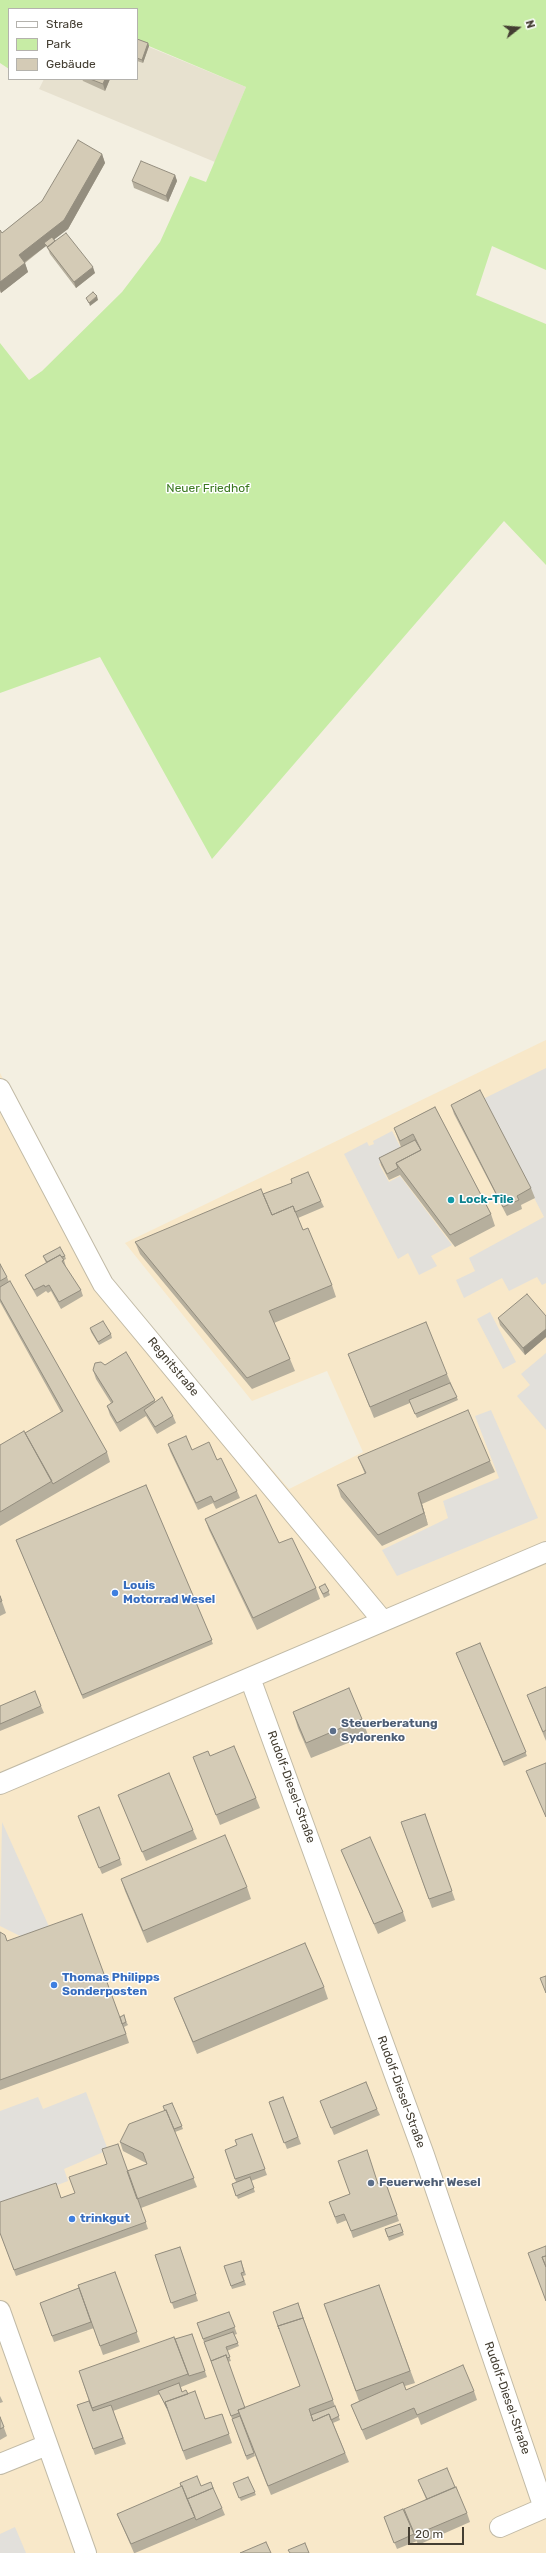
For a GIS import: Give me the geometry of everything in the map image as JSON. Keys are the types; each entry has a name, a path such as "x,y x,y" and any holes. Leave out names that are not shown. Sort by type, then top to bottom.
{"street":[{"name":"Regnitstraße","path":"0,1088 103,1284 383,1621"},
{"path":"0,1784 546,1552"},
{"name":"Rudolf-Diesel-Straße","path":"250,1678 424,2155 545,2508 500,2527"},
{"path":"0,2310 86,2553"},
{"path":"0,2464 47,2445"}],"shaded area":[{"path":"138,42 246,87 215,162 39,89 44,80 138,80"},
{"path":"546,1040 546,2553 0,2553 0,1073 106,1277 289,1489 363,1452 327,1371 252,1401 125,1243"},
{"path":"546,1068 546,1283 542,1285 537,1277 509,1291 502,1278 464,1298 456,1280 475,1271 469,1258 544,1217 483,1099"},
{"path":"392,1131 403,1152 379,1164 389,1182 400,1176 452,1245 431,1256 437,1266 419,1275 408,1253 398,1259 344,1154 367,1142 369,1146 374,1144 373,1141"},
{"path":"490,1312 516,1362 503,1369 477,1319"},
{"path":"546,1353 546,1430 517,1396 530,1385 521,1374"},
{"path":"491,1410 538,1518 397,1576 382,1550 448,1518 443,1501 499,1478 475,1416"},
{"path":"2,1822 51,1931 28,1940 0,1926"},
{"path":"86,2092 108,2150 64,2169 68,2181 0,2207 0,2111 38,2097 43,2109"},
{"path":"15,2527 26,2553 0,2553 0,2534"}],"green space":[{"name":"Neuer Friedhof","path":"0,0 546,0 546,270 492,246 476,295 546,324 546,565 504,521 212,859 100,657 0,693 0,343 29,380 42,371 122,292 160,242 190,176 206,182 246,87 138,41 138,8 8,8 8,68 0,63"}],"building":[{"path":"138,39 148,43 142,60 138,58"},
{"path":"93,80 105,80 103,84"},
{"path":"78,140 102,154 64,220 19,255 25,263 0,282 0,230 2,233 42,201"},
{"path":"141,161 175,175 166,196 132,181"},
{"path":"66,233 93,267 74,282 47,247"},
{"path":"52,237 55,241 48,247 44,243"},
{"path":"93,292 97,296 89,303 86,298"},
{"path":"480,1090 531,1188 517,1196 519,1200 503,1207 451,1105"},
{"name":"Lock-Tile","path":"435,1107 491,1214 450,1235 396,1163 421,1150 413,1134 400,1141 394,1128"},
{"path":"415,1140 421,1150 396,1163 398,1168 387,1174 379,1158"},
{"path":"308,1172 321,1201 295,1212 293,1206 272,1215 263,1194 292,1183 291,1179"},
{"path":"261,1189 272,1215 293,1206 303,1230 308,1228 332,1285 269,1311 290,1359 247,1378 135,1242"},
{"path":"60,1247 65,1256 62,1257 60,1255 47,1262 43,1256"},
{"path":"60,1255 64,1260 62,1261 81,1290 59,1302 49,1285 45,1287 44,1285 34,1290 25,1275"},
{"path":"0,1264 7,1277 0,1281"},
{"path":"10,1281 107,1452 53,1484 25,1433 63,1411 0,1299 0,1287"},
{"path":"527,1294 546,1316 546,1329 523,1348 498,1318"},
{"path":"103,1321 111,1334 98,1342 90,1328"},
{"path":"426,1322 447,1374 370,1407 348,1354"},
{"path":"126,1352 155,1400 117,1423 107,1406 113,1402 93,1370 95,1363 101,1362 105,1365"},
{"path":"450,1383 457,1397 415,1414 409,1400"},
{"path":"162,1397 173,1416 155,1427 144,1410"},
{"path":"468,1410 490,1461 418,1493 424,1513 378,1535 337,1485 366,1473 358,1457"},
{"path":"24,1431 52,1481 0,1512 0,1445"},
{"path":"186,1436 192,1450 209,1442 217,1460 221,1458 237,1491 214,1502 211,1496 196,1503 168,1444"},
{"name":"Louis Motorrad Wesel","path":"146,1485 212,1640 82,1695 16,1540"},
{"path":"256,1495 279,1543 292,1538 316,1588 253,1618 205,1519"},
{"path":"325,1584 329,1591 323,1594 319,1587"},
{"path":"480,1643 526,1752 503,1762 456,1653"},
{"path":"546,1687 546,1730 543,1732 527,1695"},
{"path":"349,1688 362,1719 306,1743 293,1712"},
{"path":"35,1691 41,1706 0,1724 0,1706"},
{"path":"234,1746 256,1798 216,1815 193,1757 208,1751 210,1756"},
{"path":"546,1763 546,1817 526,1771"},
{"path":"169,1773 193,1830 142,1852 118,1795"},
{"path":"99,1807 120,1859 99,1868 78,1816"},
{"path":"425,1814 452,1891 429,1899 401,1822"},
{"path":"225,1835 247,1887 143,1931 121,1879"},
{"path":"370,1837 403,1912 374,1924 341,1850"},
{"name":"Thomas Philipps Sonderposten","path":"82,1914 126,2034 0,2080 0,1932 5,1935 7,1941"},
{"path":"305,1943 324,1987 193,2042 174,1998"},
{"path":"546,1976 546,1993 540,1978"},
{"path":"124,2015 126,2022 122,2024 120,2017"},
{"path":"366,2082 377,2109 331,2128 320,2101"},
{"path":"283,2097 298,2137 284,2143 269,2102"},
{"path":"172,2103 182,2126 174,2129 163,2106"},
{"path":"166,2110 194,2178 137,2199 127,2171 147,2164 143,2153 120,2142 129,2124"},
{"path":"252,2134 265,2169 235,2179 225,2150 237,2145 235,2140"},
{"name":"trinkgut","path":"118,2144 146,2222 14,2270 0,2233 0,2202 56,2183 61,2198 75,2193 69,2177 107,2164 102,2149"},
{"path":"367,2150 378,2184 385,2181 397,2215 351,2231 344,2214 335,2217 329,2202 350,2194 338,2161"},
{"path":"250,2177 254,2188 236,2196 232,2184"},
{"path":"400,2224 403,2232 388,2237 385,2229"},
{"path":"546,2246 546,2256 542,2257 546,2267 546,2301 528,2253"},
{"path":"180,2247 196,2294 171,2303 155,2255"},
{"path":"546,2256 546,2267 542,2257"},
{"path":"241,2261 244,2272 241,2273 244,2281 231,2286 224,2266"},
{"path":"115,2272 137,2332 100,2346 78,2285"},
{"path":"379,2285 410,2371 356,2391 324,2304"},
{"path":"79,2288 91,2322 52,2336 40,2303"},
{"path":"298,2303 303,2318 278,2326 279,2329 273,2312"},
{"path":"229,2312 235,2327 203,2339 197,2323"},
{"path":"303,2318 333,2400 309,2409 313,2421 329,2414 345,2453 268,2486 238,2410 300,2386 278,2326"},
{"path":"233,2332 238,2343 226,2347 230,2357 227,2358 226,2355 211,2361 204,2342"},
{"path":"192,2334 205,2371 189,2376 175,2339"},
{"path":"174,2337 188,2374 92,2408 79,2371"},
{"path":"226,2355 245,2408 238,2410 239,2413 231,2416 211,2361"},
{"path":"463,2365 474,2391 417,2415 414,2408 362,2430 351,2405 403,2382 406,2390"},
{"path":"179,2383 182,2392 186,2390 188,2394 165,2402 167,2408 158,2391"},
{"path":"195,2391 205,2419 222,2414 229,2434 183,2451 165,2402"},
{"path":"89,2401 93,2411 111,2405 123,2438 93,2449 77,2405"},
{"path":"335,2406 339,2416 331,2420 329,2414 313,2421 311,2415"},
{"path":"240,2416 254,2453 246,2456 232,2419"},
{"path":"0,2417 4,2427 0,2429"},
{"path":"447,2468 455,2487 427,2499 418,2480"},
{"path":"197,2476 201,2486 211,2482 213,2488 187,2499 180,2483"},
{"path":"248,2477 255,2492 239,2498 233,2483"},
{"path":"182,2486 195,2517 131,2544 117,2514"},
{"path":"456,2487 467,2513 415,2535 404,2509"},
{"path":"213,2488 222,2508 196,2520 187,2499"},
{"path":"403,2509 414,2534 394,2543 384,2517"},
{"path":"266,2542 271,2553 240,2553"},
{"path":"305,2543 309,2553 290,2553 288,2550"}],"place":[{"name":"Lock-Tile","path":"451,1200"},
{"name":"Louis Motorrad Wesel","path":"115,1593"},
{"name":"Steuerberatung Sydorenko","path":"333,1731"},
{"name":"Thomas Philipps Sonderposten","path":"54,1985"},
{"name":"Feuerwehr Wesel","path":"371,2183"},
{"name":"trinkgut","path":"72,2219"}]}
